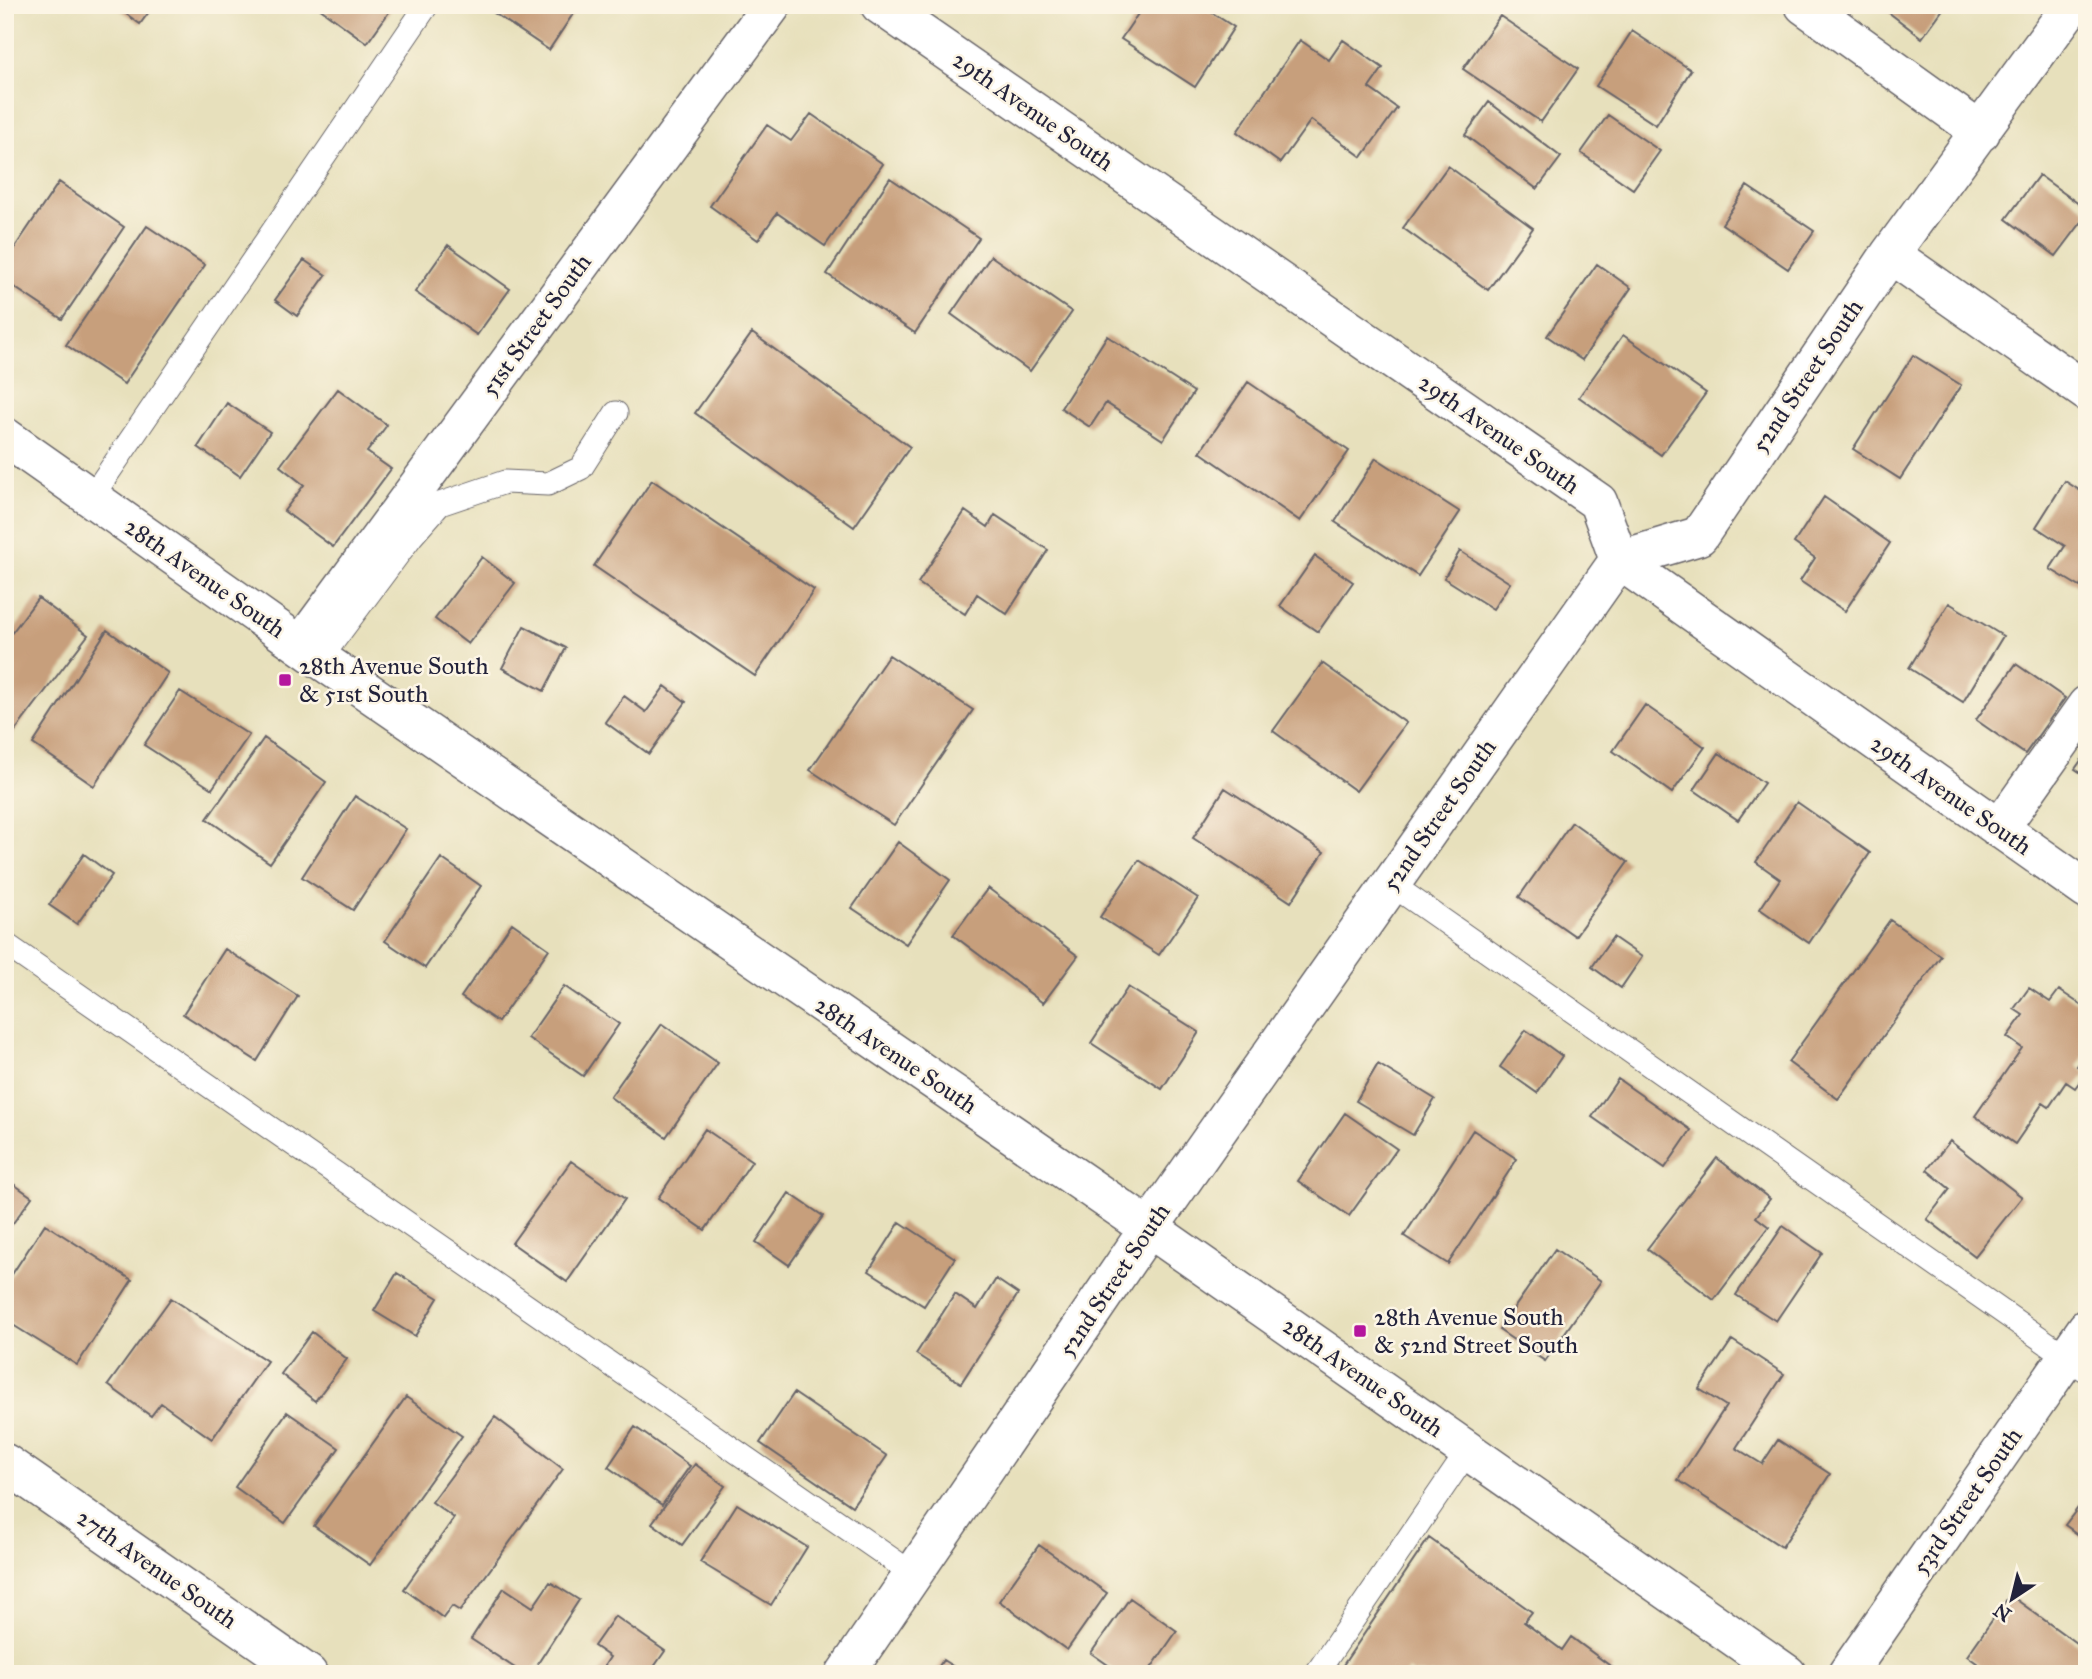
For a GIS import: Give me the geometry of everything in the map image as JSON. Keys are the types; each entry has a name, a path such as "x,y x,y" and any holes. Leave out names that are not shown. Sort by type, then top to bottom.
{"street":[{"name":"51st Street South","path":"311,652 772,5"},
{"name":"29th Avenue South","path":"880,5 1598,502 1619,560 2087,890"},
{"path":"1804,5 1981,132"},
{"name":"52nd Street South","path":"845,1674 1149,1228 1619,560 1699,536 1889,254 2072,5"},
{"path":"1889,254 2087,391"},
{"name":"28th Avenue South","path":"5,437 311,652 1149,1228 1787,1674"},
{"path":"1999,829 2087,705"},
{"name":"53rd Street South","path":"1847,1674 2080,1352"},
{"name":"27th Avenue South","path":"5,1464 308,1674"}],"lane":[{"path":"91,498 427,5"},
{"path":"311,652 440,504 505,482 548,484 581,468 616,413"},
{"path":"1391,884 2080,1352"},
{"path":"5,944 913,1574"},
{"path":"1316,1674 1468,1451"}],"building":[{"path":"114,5 154,5 140,24"},
{"path":"315,5 394,5 367,43"},
{"path":"491,5 579,5 549,50 488,9"},
{"path":"1144,5 1200,5 1234,27 1195,87 1121,39"},
{"path":"1879,5 1946,5 1922,38"},
{"path":"1500,16 1578,69 1541,122 1463,69"},
{"path":"1632,31 1691,70 1656,125 1596,86"},
{"path":"1300,40 1329,60 1343,40 1383,68 1369,88 1397,108 1362,157 1311,120 1280,163 1237,132"},
{"path":"1489,102 1561,157 1537,189 1465,135"},
{"path":"811,114 883,164 825,246 777,213 758,240 710,206 767,125 791,141"},
{"path":"1608,115 1660,151 1633,189 1581,153"},
{"path":"1448,166 1533,228 1488,290 1403,228"},
{"path":"2039,175 2087,210 2087,215 2056,256 2006,219"},
{"path":"890,178 979,238 915,333 827,274"},
{"path":"59,182 124,227 62,319 5,281 5,262"},
{"path":"1747,186 1814,231 1788,269 1722,224"},
{"path":"147,226 205,265 124,384 66,345"},
{"path":"448,245 510,289 477,335 415,292"},
{"path":"991,256 1072,312 1030,371 951,314"},
{"path":"304,260 326,275 297,316 275,300"},
{"path":"1597,264 1631,288 1582,360 1547,336"},
{"path":"752,333 910,447 854,527 695,413"},
{"path":"1623,335 1706,393 1661,455 1579,397"},
{"path":"1107,336 1194,392 1163,440 1106,403 1090,427 1061,408"},
{"path":"1913,355 1961,385 1900,479 1853,449"},
{"path":"1248,382 1349,451 1300,521 1200,452"},
{"path":"338,389 387,425 367,452 391,469 333,547 284,511 304,485 280,466"},
{"path":"227,403 270,432 240,476 198,447"},
{"path":"1376,458 1460,512 1418,576 1335,522"},
{"path":"652,480 814,590 755,676 594,566"},
{"path":"2065,481 2087,495 2087,576 2080,587 2050,569 2065,546 2036,527"},
{"path":"1824,497 1890,543 1845,611 1800,581 1815,558 1794,543"},
{"path":"965,511 988,527 995,515 1048,550 1007,614 977,594 965,614 918,583"},
{"path":"1460,551 1510,583 1493,609 1444,578"},
{"path":"1315,556 1353,582 1318,632 1280,606"},
{"path":"482,557 515,583 468,644 435,619"},
{"path":"38,598 88,635 5,744 5,642"},
{"path":"1949,603 2003,636 1963,702 1909,668"},
{"path":"524,626 566,648 544,691 502,668"},
{"path":"107,630 168,673 94,786 33,744"},
{"path":"889,655 973,710 894,825 810,770"},
{"path":"1322,663 1406,723 1356,791 1273,731"},
{"path":"2016,664 2065,698 2025,754 1976,720"},
{"path":"665,686 686,702 649,754 605,722 624,696 646,712"},
{"path":"180,691 249,735 212,789 144,745"},
{"path":"1645,705 1705,747 1672,793 1613,751"},
{"path":"264,738 326,782 270,863 207,819"},
{"path":"2087,752 2087,777 2075,769"},
{"path":"1719,753 1764,783 1738,820 1694,790"},
{"path":"1225,788 1324,852 1291,902 1193,838"},
{"path":"355,796 406,829 353,910 302,877"},
{"path":"1797,802 1870,853 1809,943 1760,909 1780,879 1756,862"},
{"path":"1572,822 1628,862 1575,936 1519,897"},
{"path":"898,842 950,880 906,944 852,908"},
{"path":"84,854 112,875 77,924 49,905"},
{"path":"441,858 481,886 425,968 385,941"},
{"path":"1139,860 1198,898 1159,955 1100,917"},
{"path":"988,888 1078,956 1043,1003 953,935"},
{"path":"1890,920 1941,956 1838,1099 1788,1062"},
{"path":"512,923 549,949 498,1022 461,997"},
{"path":"1613,937 1642,957 1621,988 1592,967"},
{"path":"225,949 298,996 257,1061 183,1014"},
{"path":"564,986 619,1024 583,1076 528,1038"},
{"path":"1128,987 1199,1032 1162,1089 1091,1043"},
{"path":"2029,988 2050,1002 2059,990 2087,1009 2087,1052 2077,1066 2086,1073 2075,1088 2066,1082 2049,1107 2043,1103 2015,1144 1975,1116 2022,1048 2007,1037 2023,1015 2014,1009"},
{"path":"662,1024 718,1063 666,1137 610,1097"},
{"path":"1526,1030 1562,1056 1537,1093 1500,1067"},
{"path":"1378,1064 1435,1099 1413,1135 1356,1101"},
{"path":"1618,1079 1691,1130 1665,1168 1592,1117"},
{"path":"1345,1113 1397,1149 1349,1216 1298,1181"},
{"path":"705,1129 752,1161 705,1230 658,1198"},
{"path":"1473,1130 1517,1159 1448,1264 1404,1236"},
{"path":"1950,1141 2022,1197 1975,1256 1927,1219 1950,1189 1927,1170"},
{"path":"1717,1158 1770,1199 1756,1217 1769,1227 1714,1300 1647,1249"},
{"path":"571,1161 625,1199 567,1282 512,1243"},
{"path":"5,1178 32,1197 5,1234"},
{"path":"789,1193 823,1216 789,1265 756,1242"},
{"path":"900,1222 955,1258 924,1306 869,1271"},
{"path":"45,1224 132,1280 77,1365 5,1320 5,1285"},
{"path":"1783,1226 1822,1253 1776,1321 1736,1295"},
{"path":"1555,1249 1601,1281 1545,1361 1499,1330"},
{"path":"397,1273 438,1298 415,1336 374,1311"},
{"path":"996,1279 1018,1294 961,1383 916,1354 955,1294 977,1309"},
{"path":"171,1298 267,1361 212,1439 161,1403 151,1416 108,1385"},
{"path":"312,1332 347,1359 315,1401 281,1374"},
{"path":"1732,1340 1784,1374 1736,1448 1762,1464 1778,1440 1830,1474 1782,1547 1678,1480 1726,1406 1699,1389"},
{"path":"794,1393 887,1456 852,1506 760,1443"},
{"path":"406,1397 462,1436 370,1565 314,1526"},
{"path":"287,1412 339,1448 285,1523 235,1487"},
{"path":"495,1417 563,1469 460,1611 452,1606 443,1618 404,1589 454,1518 432,1502"},
{"path":"635,1427 690,1466 662,1505 608,1467"},
{"path":"695,1464 725,1486 682,1545 652,1523"},
{"path":"2087,1496 2087,1541 2065,1525"},
{"path":"737,1504 807,1547 771,1605 700,1562"},
{"path":"1429,1538 1532,1612 1524,1622 1562,1650 1571,1637 1613,1668 1608,1674 1414,1674 1409,1670 1406,1674 1337,1674"},
{"path":"1039,1545 1107,1593 1067,1650 999,1601"},
{"path":"550,1582 579,1600 531,1674 524,1674 471,1639 504,1588 533,1607"},
{"path":"2010,1595 2087,1651 2073,1674 1992,1674 1967,1656"},
{"path":"1130,1598 1177,1631 1147,1674 1121,1674 1091,1653"},
{"path":"615,1616 665,1651 649,1674 599,1674 610,1657 594,1646"},
{"path":"943,1660 965,1674 934,1674"},
{"path":"5,1665 18,1674 5,1674"}],"place":[{"name":"28th Avenue South & 51st South","path":"285,680"},
{"name":"28th Avenue South & 52nd Street South","path":"1360,1331"}]}
